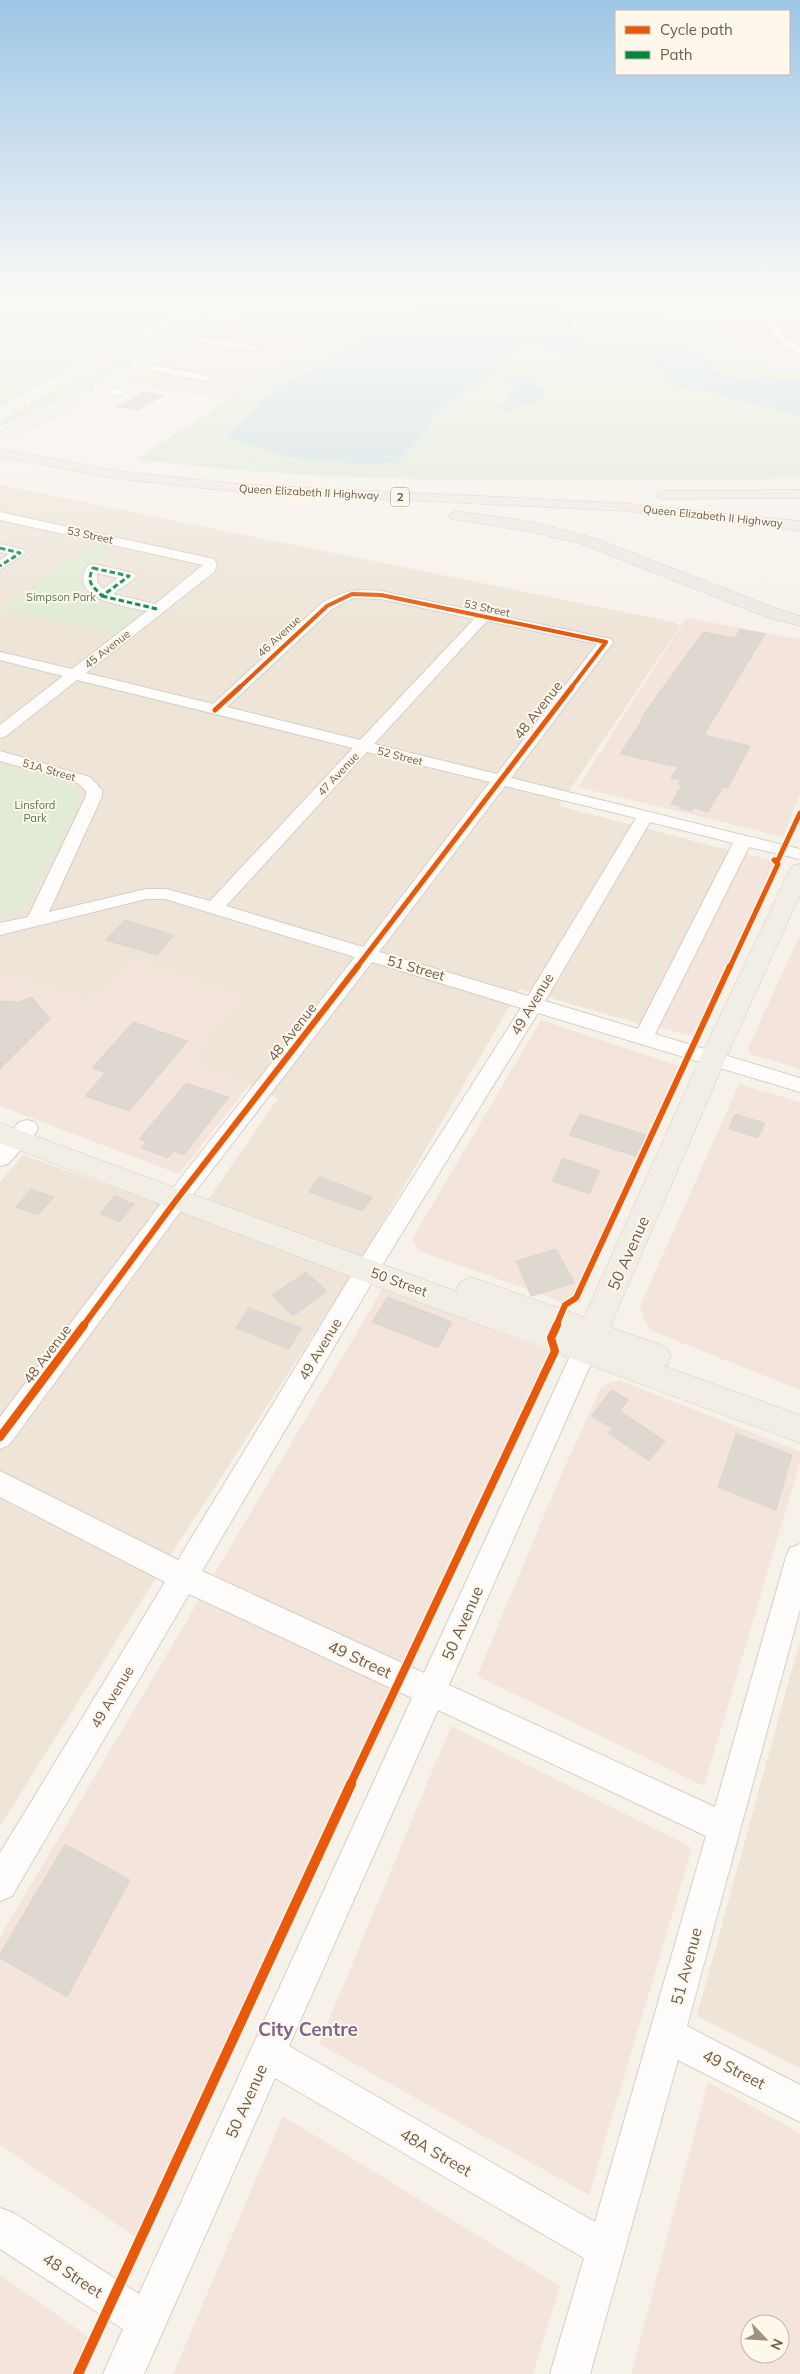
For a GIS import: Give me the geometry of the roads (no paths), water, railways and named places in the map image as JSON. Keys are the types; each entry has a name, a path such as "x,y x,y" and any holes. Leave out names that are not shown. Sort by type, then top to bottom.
{"highway":[{"name":"Queen Elizabeth II Highway","path":"1,457 118,475 239,488 623,507 800,526"},
{"name":"Queen Elizabeth II Highway","path":"1,457 122,486 251,500 603,517 719,527 800,537"},
{"path":"239,488 566,495 800,494"},
{"path":"251,500 317,507"},
{"path":"437,515 502,521 564,534 588,541 716,591 800,619"}],"main road":[{"path":"0,432 51,410"},
{"path":"0,437 56,410"},
{"name":"50 Avenue","path":"589,1341 713,1058 800,871"},
{"name":"50 Street","path":"0,1118 11,1140 182,1193 589,1341 800,1411"},
{"name":"50 Street","path":"589,1341 800,1429"}],"street":[{"name":"53 Street","path":"0,516 209,562"},
{"path":"0,548 20,553 0,566"},
{"name":"45 Avenue","path":"0,733 209,569 209,562"},
{"name":"53 Street","path":"364,592 606,642"},
{"name":"46 Avenue","path":"215,710 327,606 344,594 364,592"},
{"path":"102,596 157,609"},
{"name":"47 Avenue","path":"214,908 483,617"},
{"name":"48 Avenue","path":"0,1437 182,1193 368,954 606,642"},
{"name":"52 Street","path":"0,656 800,854"},
{"name":"51A Street","path":"0,756 84,780 94,790 94,796 35,921"},
{"name":"49 Avenue","path":"0,1884 372,1263 534,1003 645,817"},
{"path":"644,1037 743,840"},
{"name":"51 Street","path":"0,929 157,893 214,908 534,1003 800,1084"},
{"name":"50 Avenue","path":"123,2374 589,1341"},
{"name":"49 Street","path":"0,1484 184,1577 724,1828"},
{"name":"51 Avenue","path":"570,2374 667,2035 800,1557"},
{"name":"49 Street","path":"667,2035 800,2104"},
{"name":"48A Street","path":"268,2054 605,2249"},
{"name":"48 Street","path":"0,2227 147,2322"}],"railway":[{"path":"0,419 17,410"}],"district":[{"name":"City Centre","path":"308,2029"}],"park label":[{"name":"Simpson Park","path":"61,597"},
{"name":"Linsford Park","path":"35,811"}]}
